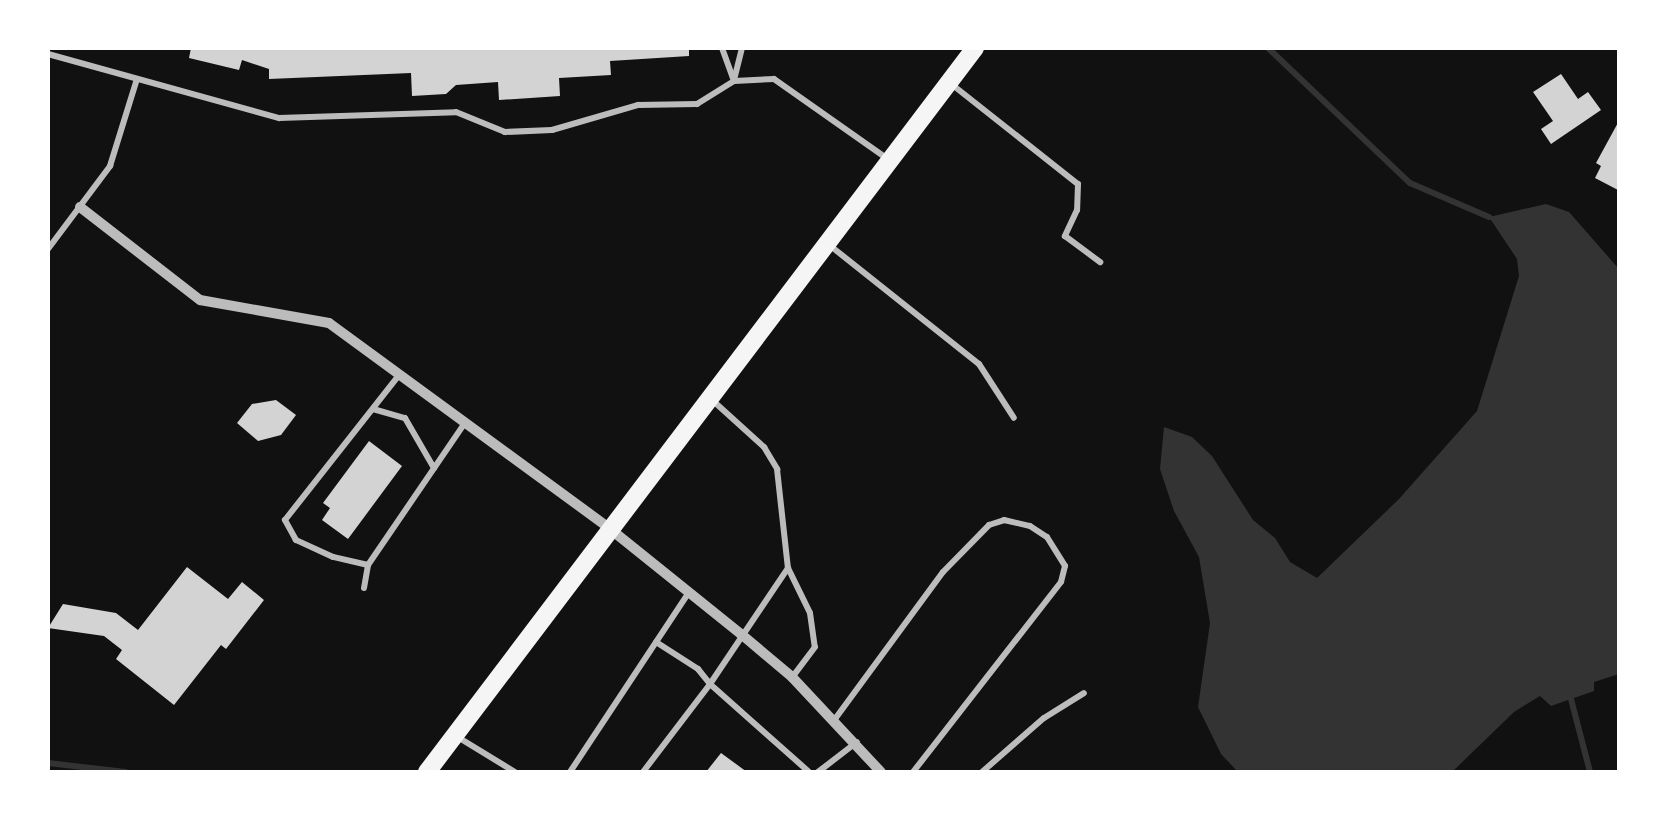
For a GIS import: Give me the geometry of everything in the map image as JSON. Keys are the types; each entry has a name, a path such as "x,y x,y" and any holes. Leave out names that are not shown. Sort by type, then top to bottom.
{"main road":[{"path":"427,772 975,48"}],"street":[{"path":"80,206 200,300 328,324 609,528 742,634 835,719 881,772"}],"lane":[{"path":"722,48 734,81"},
{"path":"734,81 742,48"},
{"path":"48,54 279,118 456,112 505,132 552,130 638,105 697,104 734,81 774,79 890,160"},
{"path":"48,249 110,166 137,79"},
{"path":"949,82 1078,184 1077,210 1065,236 1100,262"},
{"path":"827,244 979,364 1014,418"},
{"path":"368,565 333,557 296,540 286,520 399,375"},
{"path":"709,398 764,447 777,469 788,568 810,613 815,647 792,677"},
{"path":"372,409 405,418 434,468"},
{"path":"364,588 368,565 465,423"},
{"path":"835,719 944,572 989,525 1004,520 1030,526 1046,537 1065,566 1061,582 914,772"},
{"path":"643,772 710,684 788,568"},
{"path":"570,772 689,592"},
{"path":"656,642 698,670 810,772"},
{"path":"982,772 1044,718 1084,693"},
{"path":"455,735 515,772"},
{"path":"818,772 857,742"}],"shaded area":[{"path":"1546,204 1569,212 1619,269 1619,674 1594,682 1594,691 1551,706 1540,696 1514,712 1452,772 1238,772 1221,754 1198,707 1210,623 1199,557 1174,511 1160,469 1164,427 1192,437 1212,456 1253,520 1275,538 1290,562 1317,578 1399,499 1477,411 1519,276 1517,259 1489,217"}],"building":[{"path":"191,48 689,48 689,56 610,61 611,75 559,78 560,96 499,100 498,82 456,85 446,94 412,96 411,73 269,79 269,69 242,60 239,70 189,58"},
{"path":"1561,74 1578,99 1588,92 1601,110 1551,144 1541,129 1553,121 1533,92"},
{"path":"1620,119 1618,190 1595,178 1601,166 1596,163"},
{"path":"276,400 296,415 281,435 258,441 237,423 252,404"},
{"path":"369,441 402,466 348,539 322,520 330,508 323,503"},
{"path":"187,567 228,599 242,582 264,600 226,649 221,645 174,705 116,659 122,650 104,636 48,628 63,604 116,613 138,630"},
{"path":"721,753 747,772 706,772"}],"waterway":[{"path":"1268,48 1410,183 1489,217"},
{"path":"1571,699 1590,772"},
{"path":"48,763 125,772"}]}
